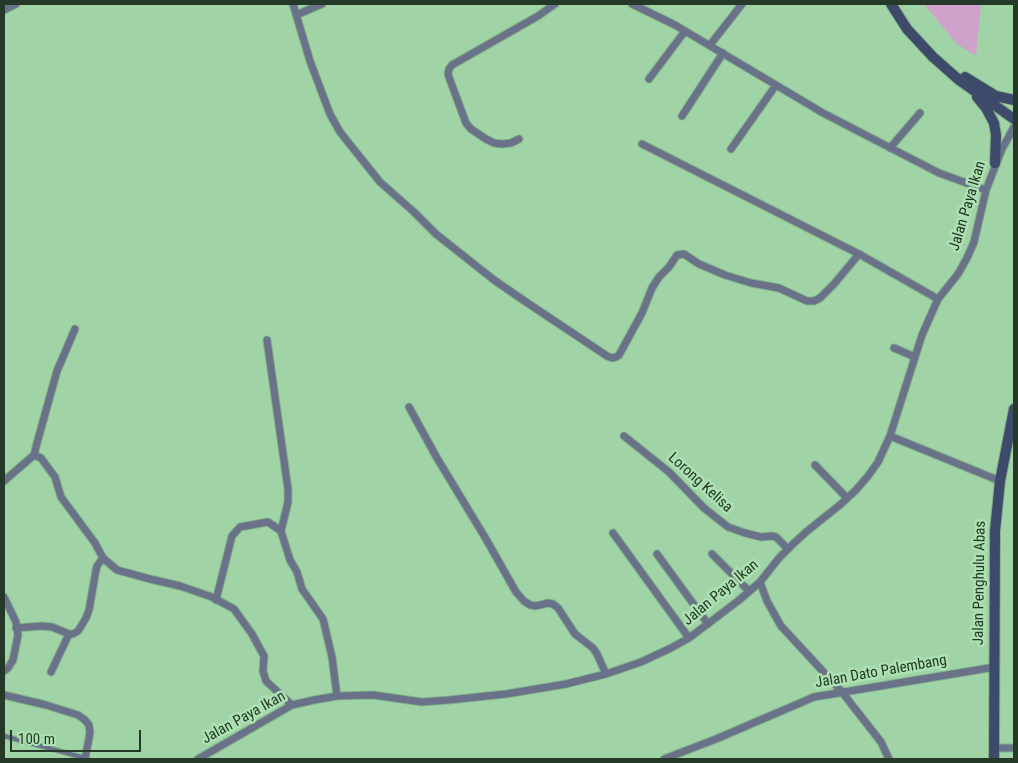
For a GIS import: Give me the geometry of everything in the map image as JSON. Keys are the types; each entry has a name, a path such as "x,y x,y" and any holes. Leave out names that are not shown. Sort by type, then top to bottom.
{"main road":[{"path":"891,4 907,29 933,57 959,80 1014,119"},
{"path":"933,57 996,96 1014,100"},
{"path":"971,88 986,108 994,123 996,136 995,163"},
{"name":"Jalan Penghulu Abas","path":"994,759 995,531 1000,481 1014,412"}],"street":[{"path":"4,10 16,4"},
{"path":"293,4 310,61 330,114 340,132 380,182 436,234 469,258 494,280 607,356 612,358 618,355 642,312 652,288 677,254 684,254 699,264 725,275 751,283 779,288 807,301 814,301 820,298 859,254"},
{"path":"296,15 322,4"},
{"path":"520,139 511,143 494,143 471,129 466,123 450,80 449,69 452,65 538,16 555,4"},
{"path":"632,4 686,31 824,114 939,174 986,190"},
{"path":"710,45 742,4"},
{"path":"649,79 686,31"},
{"path":"682,116 723,53"},
{"path":"731,149 776,85"},
{"path":"890,148 920,114"},
{"name":"Jalan Paya Ikan","path":"198,759 292,705 337,696 373,694 422,702 449,700 566,684 606,674 641,662 689,638 708,624 760,582 788,549 847,498 868,476 878,462 890,436 922,335 938,299 958,274 967,258 974,242 986,190 995,163 1014,127"},
{"path":"642,144 859,254 938,299"},
{"path":"4,481 34,455 57,371 75,329"},
{"path":"267,340 288,489 288,502 281,531 302,589 324,619 332,657 337,696"},
{"path":"894,348 915,357"},
{"path":"409,407 516,592 530,605 536,606 548,603 558,608 575,634 593,648 606,674"},
{"name":"Lorong Kelisa","path":"624,436 669,472 704,508 728,526 761,537 776,537 788,549"},
{"path":"890,436 1000,481"},
{"path":"34,455 41,458 55,477 61,497 95,542 103,558 117,570 180,586 234,609 252,634 264,656 263,671 266,681 292,705"},
{"path":"815,465 847,498"},
{"path":"216,600 232,536 240,527 268,522 281,531"},
{"path":"613,533 689,638"},
{"path":"657,554 708,624"},
{"path":"712,554 749,591"},
{"path":"16,628 52,627 69,634 74,634 78,631 89,610 97,566 103,558"},
{"path":"760,582 767,601 781,626 842,692 881,742 889,759"},
{"path":"4,597 16,622 18,635 13,660 4,671"},
{"path":"51,672 69,634"},
{"name":"Jalan Dato Palembang","path":"664,759 814,697 994,667"},
{"path":"4,695 46,705 78,715 85,720 89,724 90,732 85,758"},
{"path":"994,748 1014,748"}],"lane":[{"path":"4,736 85,758"}],"shaded area":[{"path":"924,4 981,4 976,56 957,44"}]}
